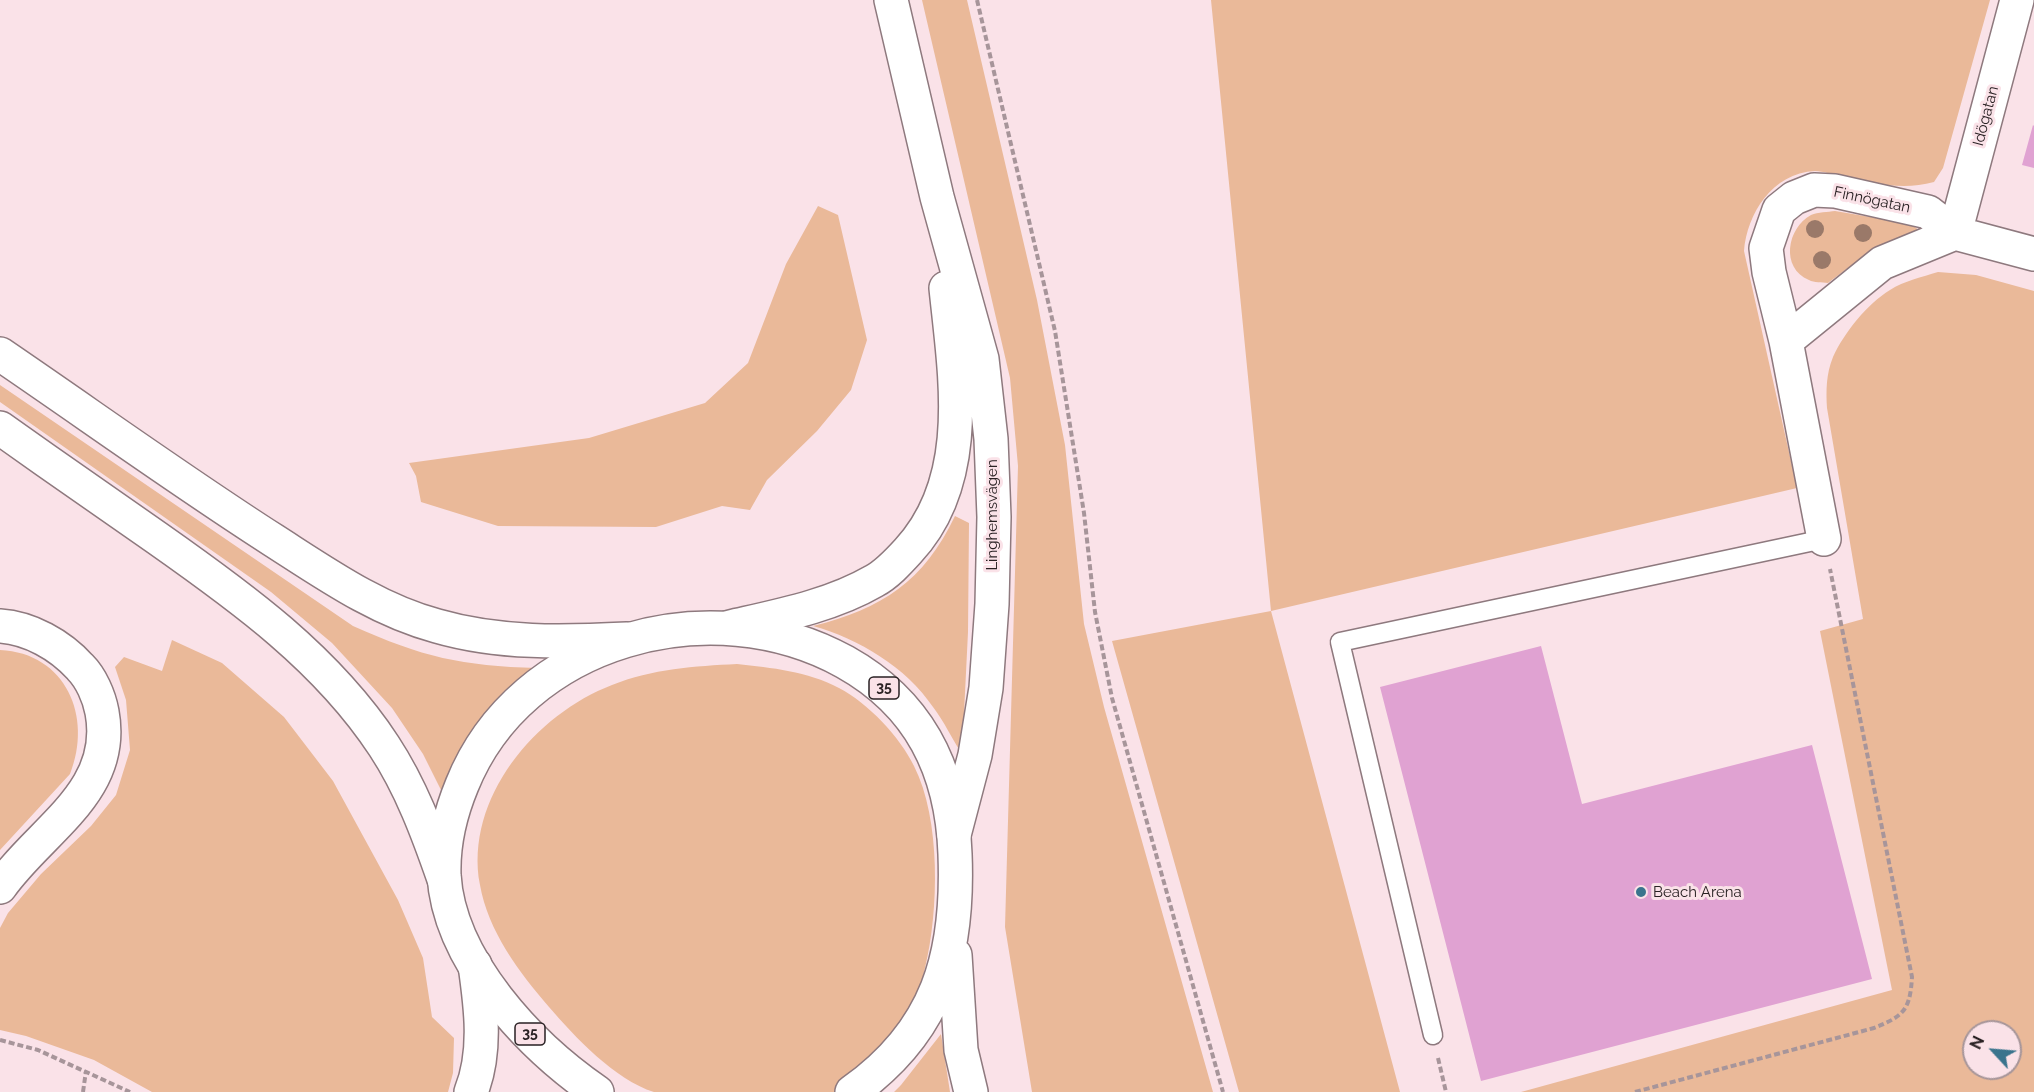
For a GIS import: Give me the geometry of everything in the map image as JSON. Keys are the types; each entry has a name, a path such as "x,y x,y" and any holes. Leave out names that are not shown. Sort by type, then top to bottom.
{"main road":[{"name":"Linghemsvägen","path":"891,0 937,197 982,359 991,439 994,517 992,604 986,688 975,755 954,835"},
{"name":"Idögatan","path":"1955,233 2017,0"},
{"name":"Finnögatan","path":"1824,539 1786,341 1769,272 1766,248 1779,210 1794,198 1814,190 1835,191 1928,212 1955,233 2034,255"},
{"name":"Linghemsvägen","path":"730,627 826,602 875,581 919,539 933,518 944,494 952,463 956,405 937,197"},
{"path":"1786,341 1882,263 1955,233"},
{"path":"0,354 247,523 349,588 399,613 438,627 498,637 580,641 627,639"},
{"path":"0,428 208,574 278,628 331,679 365,718 402,774 444,879"},
{"path":"0,626 42,638 69,655 88,675 101,706 105,729 101,758 91,784 0,886"},
{"name":"35","path":"597,1092 579,1079 517,1022 494,995 475,965 449,902 444,879 444,849 452,810 468,769 484,742 508,713 536,688 589,655 627,639 679,628 730,627 782,636 812,647 864,673 885,689 924,735 944,781 954,835 956,886 954,932 962,1050 971,1092"},
{"name":"35","path":"852,1092 890,1061 920,1021 943,972 954,932"},
{"path":"471,1092 476,1078 481,1044 482,1014 475,965"}],"lane":[{"path":"1433,1035 1340,642 1824,539"}],"path":[{"path":"977,0 1055,331 1084,513 1095,612 1112,698 1223,1092"},
{"path":"1635,1092 1874,1029 1898,1018 1911,998 1912,977 1824,539"},
{"path":"1433,1035 1446,1092"},
{"path":"0,1040 38,1050 130,1092"},
{"path":"83,1092 82,1084 87,1071"}],"shaded area":[{"path":"922,0 967,0 1037,300 1065,445 1084,624 1104,707 1213,1092 1032,1092 1005,927 1018,466 1010,378"},
{"path":"1211,0 1990,0 1943,168 1934,182 1899,186 1865,182 1818,171 1800,173 1774,187 1756,210 1750,223 1744,251 1797,488 1271,611"},
{"path":"818,206 838,215 867,340 851,390 817,431 767,480 750,510 722,506 656,527 498,526 421,502 416,476 409,463 589,438 705,403 748,363 786,264"},
{"path":"1835,211 1911,224 1920,231 1916,237 1891,243 1869,254 1828,283 1811,281 1794,267 1790,248 1792,238 1796,229 1811,215"},
{"path":"1938,272 1976,275 2034,291 2034,1092 1521,1092 1892,990 1820,631 1863,619 1827,408 1829,370 1838,348 1865,311 1881,296 1907,282"},
{"path":"0,385 353,626 400,645 443,658 486,665 537,668 506,694 468,740 450,776 444,796 423,754 392,708 332,643 271,592 0,402"},
{"path":"955,516 969,523 968,632 962,754 941,718 909,679 880,656 864,647 813,626 860,611 898,589 915,575 929,558 943,539"},
{"path":"1271,611 1400,1092 1239,1092 1112,641"},
{"path":"172,640 222,663 284,717 333,781 398,900 423,958 432,1017 454,1038 453,1073 448,1092 152,1092 94,1060 26,1036 0,1030 0,928 8,913 41,874 91,826 116,795 130,750 126,700 115,667 124,657 162,671"},
{"path":"0,650 23,654 42,663 57,676 68,692 75,711 78,731 76,752 70,774 0,850"},
{"path":"737,664 789,671 814,678 839,688 861,702 892,733 908,755 923,788 929,812 933,838 935,893 930,945 920,986 894,1039 845,1087 835,1092 654,1092 625,1078 583,1043 527,980 497,935 480,885 478,853 483,821 495,791 512,763 533,738 557,716 584,698 642,675 674,669"},
{"path":"941,1034 950,1092 894,1092 901,1085"}],"building":[{"path":"2034,126 2034,168 2022,165"},
{"name":"Beach Arena","path":"1541,646 1582,804 1812,745 1872,979 1481,1081 1380,687"}],"place":[{"name":"Beach Arena","path":"1641,892"}]}
